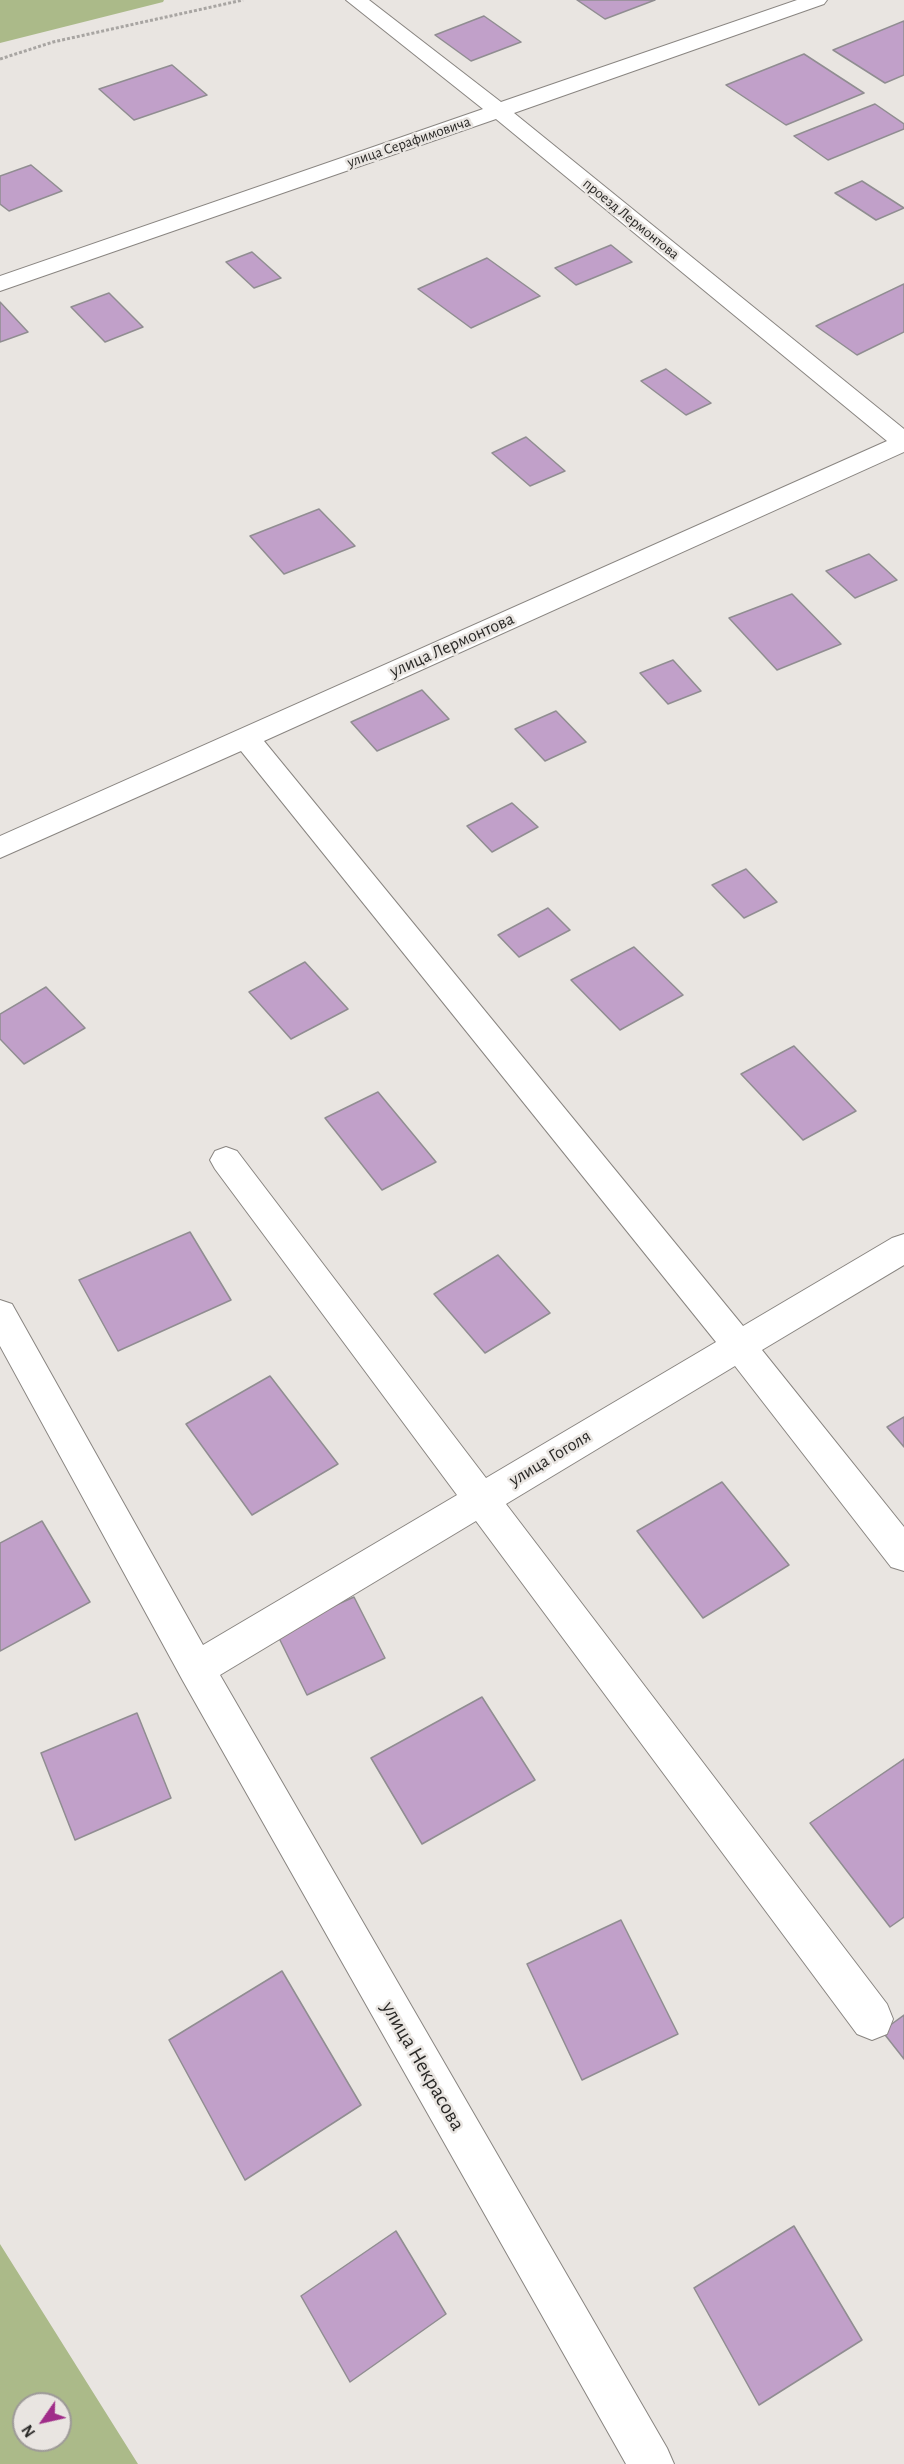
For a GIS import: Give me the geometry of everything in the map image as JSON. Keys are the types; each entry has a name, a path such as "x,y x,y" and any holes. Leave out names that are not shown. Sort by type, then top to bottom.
{"street":[{"name":"проезд Лермонтова","path":"356,0 499,111 904,443"},
{"name":"улица Серафимовича","path":"0,284 817,0"},
{"name":"улица Лермонтова","path":"0,848 904,443"},
{"path":"246,738 739,1346 904,1555"},
{"path":"226,1160 872,2019"},
{"name":"улица Гоголя","path":"196,1669 904,1248"},
{"name":"улица Некрасова","path":"0,1314 196,1669 651,2464"}],"path":[{"path":"0,59 53,42 243,0"}],"green space":[{"path":"0,0 164,0 0,43"},
{"path":"0,2244 138,2464 0,2464"}],"building":[{"path":"577,0 655,0 605,19"},
{"path":"484,16 521,42 471,61 435,35"},
{"path":"904,21 904,75 885,83 833,50"},
{"path":"804,54 864,93 786,125 726,85"},
{"path":"172,65 207,95 134,120 99,89"},
{"path":"875,104 904,124 904,129 828,160 794,136"},
{"path":"31,165 62,191 9,211 0,204 0,176"},
{"path":"862,181 904,208 876,220 835,193"},
{"path":"611,245 632,262 576,285 555,268"},
{"path":"252,252 281,278 254,288 226,262"},
{"path":"487,258 540,296 471,328 418,289"},
{"path":"904,284 904,332 857,355 816,326"},
{"path":"109,293 143,327 105,342 71,307"},
{"path":"0,302 28,332 0,342"},
{"path":"666,369 711,403 686,415 641,381"},
{"path":"526,437 565,471 530,486 492,453"},
{"path":"319,509 355,546 284,574 250,536"},
{"path":"869,554 897,580 855,598 826,571"},
{"path":"792,594 841,644 777,670 729,618"},
{"path":"673,660 701,691 668,704 640,673"},
{"path":"422,690 449,719 377,751 351,722"},
{"path":"556,711 586,742 545,761 515,729"},
{"path":"512,803 538,827 492,852 467,826"},
{"path":"746,869 777,902 744,918 712,885"},
{"path":"548,908 570,930 519,957 498,935"},
{"path":"634,947 683,995 620,1030 571,980"},
{"path":"305,962 348,1009 291,1039 249,992"},
{"path":"46,987 85,1028 24,1064 0,1039 0,1014"},
{"path":"794,1046 856,1111 803,1140 741,1074"},
{"path":"378,1092 436,1162 382,1190 325,1118"},
{"path":"190,1232 231,1300 118,1351 79,1280"},
{"path":"498,1255 550,1313 485,1353 434,1294"},
{"path":"270,1376 338,1464 252,1515 186,1424"},
{"path":"904,1417 904,1447 887,1427"},
{"path":"722,1482 789,1565 703,1618 637,1531"},
{"path":"42,1521 90,1602 0,1651 0,1543"},
{"path":"354,1597 385,1658 307,1695 276,1632"},
{"path":"482,1697 535,1780 422,1844 371,1758"},
{"path":"137,1713 171,1798 75,1840 41,1753"},
{"path":"904,1759 904,1917 890,1927 810,1823"},
{"path":"621,1920 678,2034 582,2080 527,1964"},
{"path":"282,1971 361,2105 245,2180 169,2040"},
{"path":"904,2015 904,2059 882,2031"},
{"path":"794,2226 862,2340 759,2405 694,2288"},
{"path":"396,2231 446,2314 350,2382 301,2296"}]}
